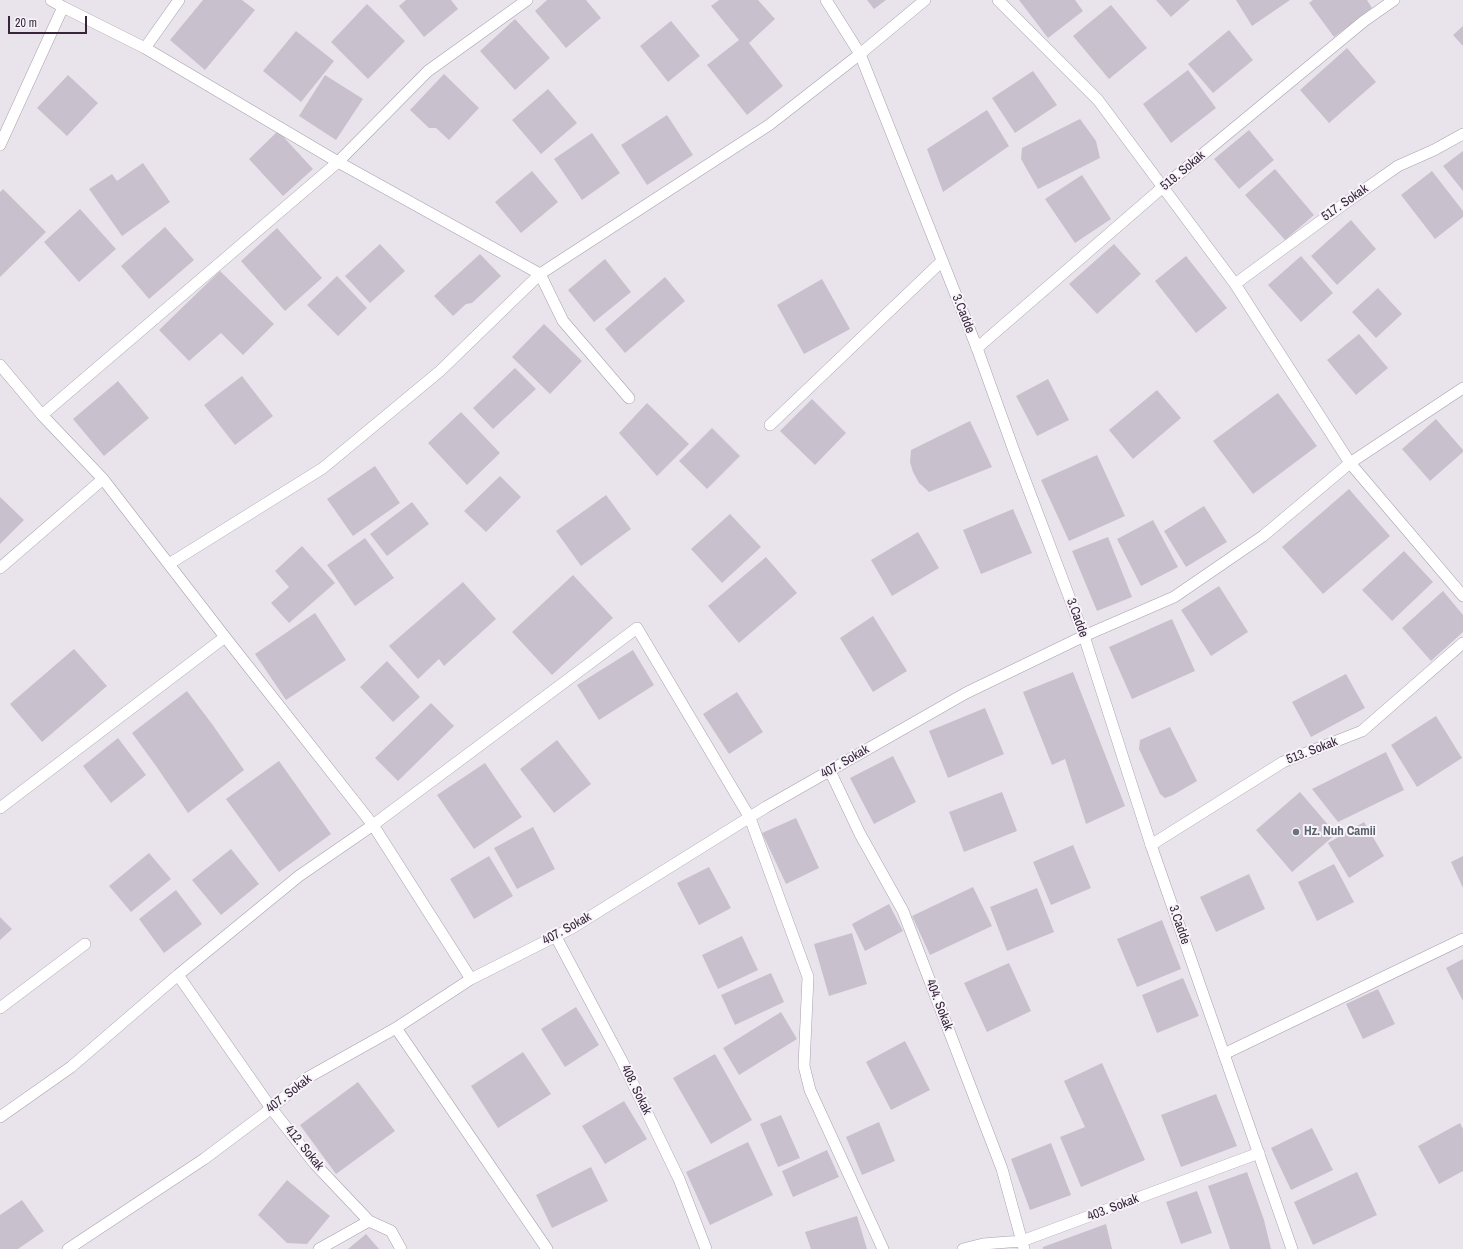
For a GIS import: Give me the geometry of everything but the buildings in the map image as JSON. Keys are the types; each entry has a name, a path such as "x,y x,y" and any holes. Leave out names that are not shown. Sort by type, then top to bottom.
{"street":[{"path":"51,0 145,48 338,162 540,274 563,321 629,398"},
{"path":"145,48 179,0"},
{"path":"42,415 338,162 428,71 527,0"},
{"name":"3.Cadde","path":"826,0 860,54 977,348 1084,636 1151,845 1292,1249"},
{"path":"169,564 323,468 440,371 540,274 769,125 860,54 925,0"},
{"path":"998,0 1098,100 1235,284 1350,463 1463,596"},
{"name":"519. Sokak","path":"977,348 1163,187 1364,21 1394,0"},
{"path":"0,144 63,7"},
{"name":"517. Sokak","path":"1235,284 1398,166 1434,150 1463,134"},
{"path":"770,425 942,261"},
{"path":"0,365 42,415 103,479 225,637 373,824 471,979"},
{"name":"407. Sokak","path":"68,1249 204,1159 271,1108 307,1078 396,1028 471,979 572,928 750,818 966,693 1084,636 1174,597 1263,536 1350,463 1463,388"},
{"path":"0,568 103,479"},
{"path":"0,1116 71,1067 178,975 299,876 373,824 637,628 750,818 808,977 804,1066 810,1090 883,1249"},
{"path":"0,808 225,637"},
{"name":"513. Sokak","path":"1151,845 1283,762 1362,731 1463,643"},
{"name":"404. Sokak","path":"830,771 860,834 903,911 1002,1169 1023,1245"},
{"name":"408. Sokak","path":"556,937 622,1061 676,1172 706,1249"},
{"path":"1224,1054 1463,939"},
{"path":"0,1008 85,944"},
{"name":"412. Sokak","path":"178,975 271,1108 315,1164 369,1221 391,1231 401,1249"},
{"path":"396,1028 547,1249"},
{"name":"403. Sokak","path":"963,1249 983,1244 1023,1245 1259,1153"},
{"path":"319,1249 369,1221"}],"place":[{"name":"Hz. Nuh Camii","path":"1296,832"}]}
